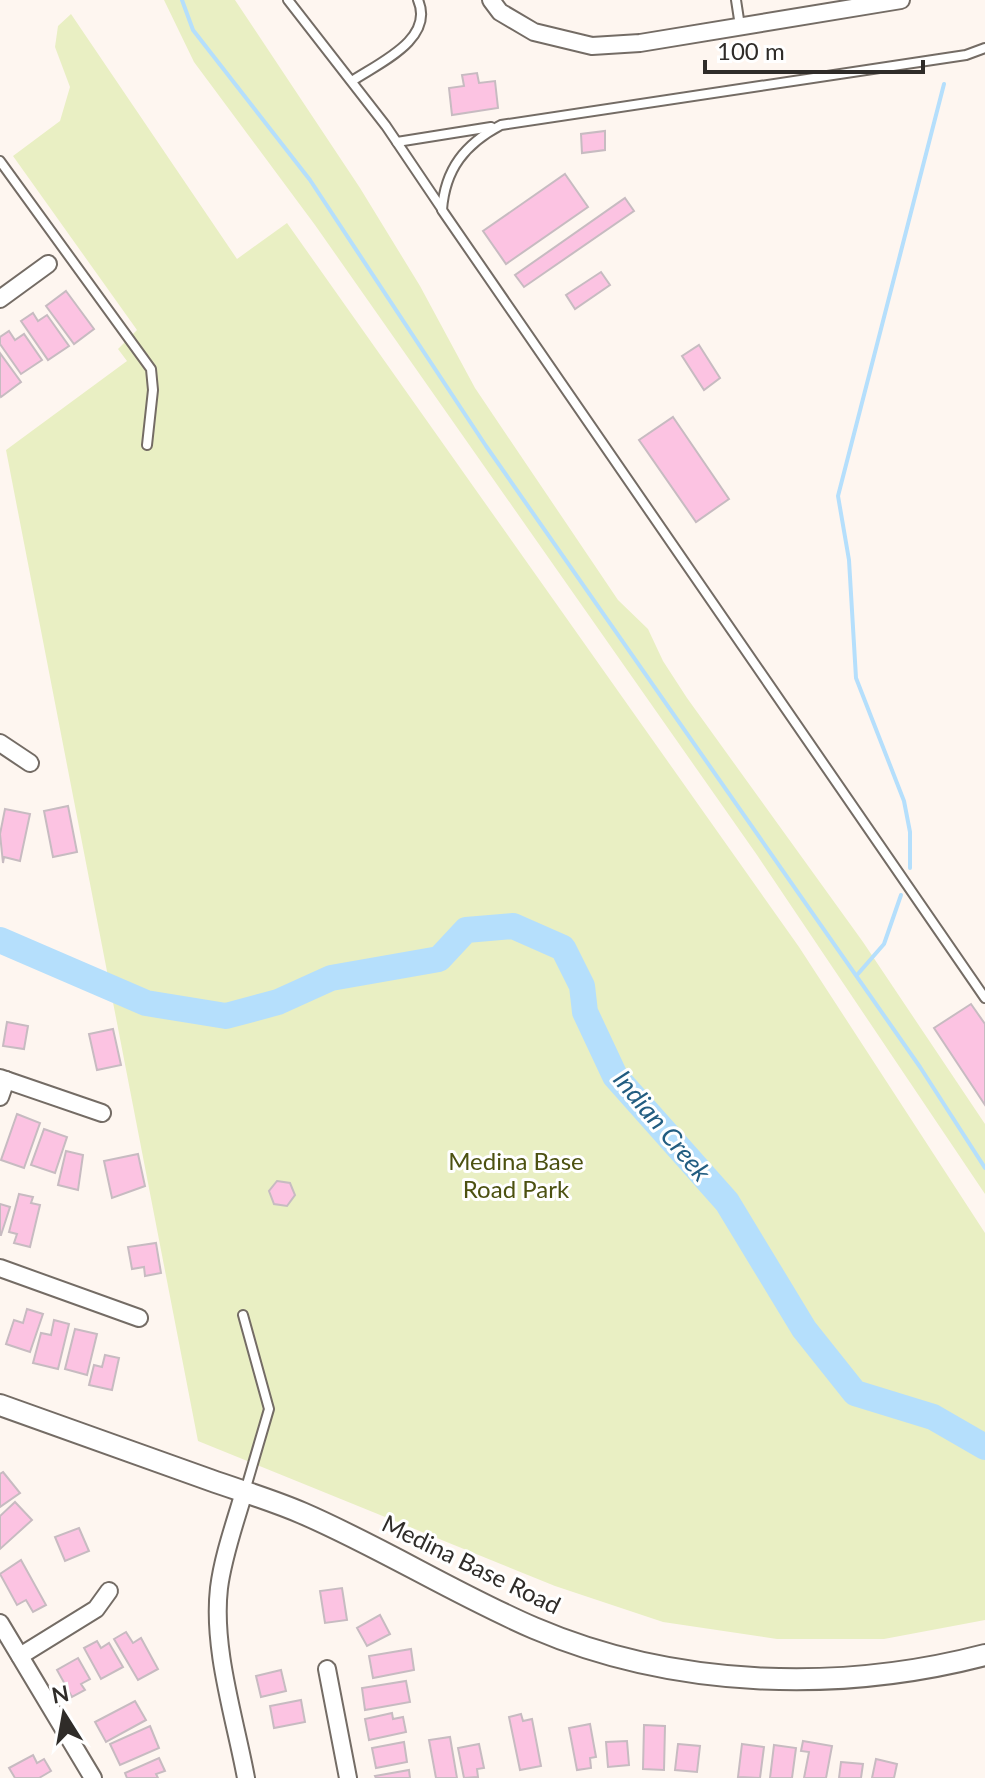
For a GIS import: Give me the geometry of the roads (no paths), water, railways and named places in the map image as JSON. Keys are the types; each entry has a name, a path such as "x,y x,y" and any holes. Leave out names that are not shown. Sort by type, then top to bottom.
{"street":[{"path":"491,0 500,12 534,32 592,46 640,43 901,0"},
{"path":"0,299 48,264"},
{"path":"0,743 30,763"},
{"path":"0,1097 3,1079 102,1113"},
{"path":"0,1268 139,1318"},
{"name":"Medina Base Road","path":"0,1405 244,1492 339,1530 538,1630 667,1666 784,1680 849,1678 898,1673 985,1655"},
{"path":"244,1492 219,1587 218,1607 223,1653 246,1778"},
{"path":"20,1656 96,1609 109,1591"},
{"path":"0,1623 93,1778"},
{"path":"327,1669 348,1778"}],"lane":[{"path":"288,0 397,142 985,998"},
{"path":"352,81 395,53 418,31 422,16 418,0"},
{"path":"736,0 740,26"},
{"path":"397,142 982,50 985,63"},
{"path":"442,210 444,187 463,152 479,137 501,125"},
{"path":"0,161 151,369 153,390 147,445"},
{"path":"243,1315 269,1409 244,1492"}],"waterway":[{"path":"182,0 193,30 310,180 486,446 920,1067 985,1168"},
{"path":"910,868 910,832 904,801 856,678 849,560 838,496 944,84"},
{"path":"857,975 884,944 901,895"},
{"name":"Indian Creek","path":"0,940 146,1003 226,1016 278,1002 331,978 439,959 466,930 513,926 563,948 582,986 585,1012 615,1076 727,1202 804,1329 855,1393 933,1417 985,1447"}],"park label":[{"name":"Medina Base Road Park","path":"516,1176"}]}
